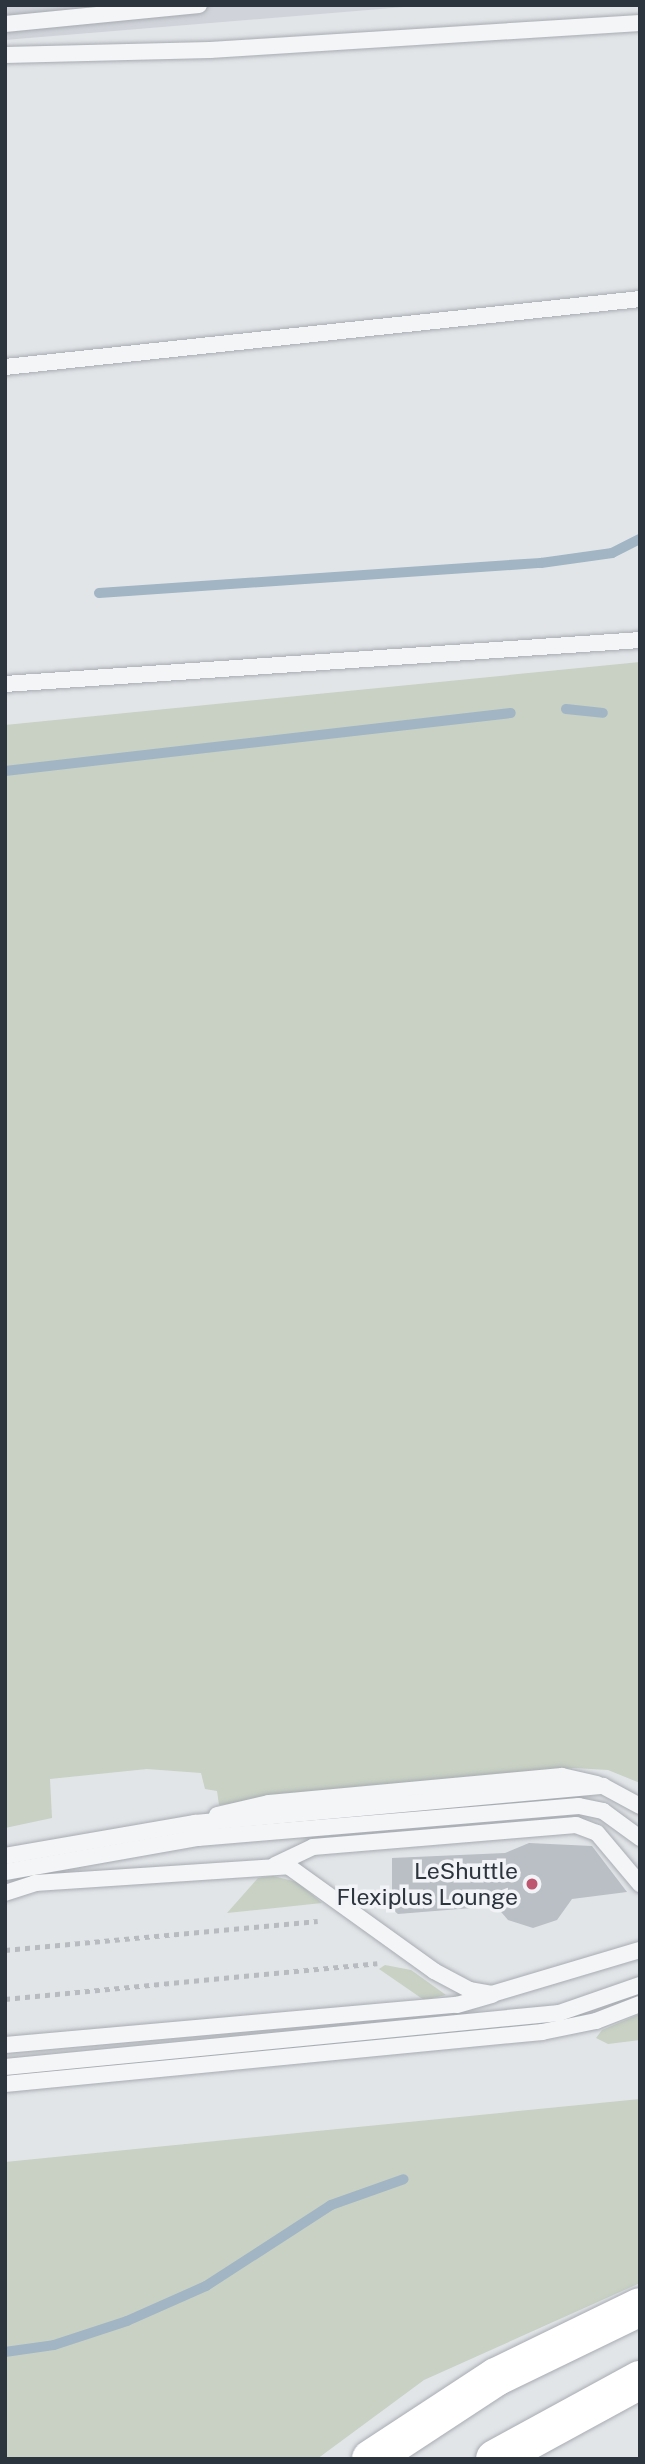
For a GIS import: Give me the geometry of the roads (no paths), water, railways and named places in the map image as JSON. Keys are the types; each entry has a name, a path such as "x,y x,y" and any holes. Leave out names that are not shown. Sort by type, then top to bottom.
{"main road":[{"path":"371,2459 496,2376 640,2307"},
{"path":"495,2459 640,2380"}],"lane":[{"path":"5,24 198,5"},
{"path":"5,55 201,51 640,23"},
{"path":"5,368 640,299"},
{"path":"5,684 640,640"},
{"path":"5,1856 195,1823 603,1786 640,1805"},
{"path":"5,1872 198,1838 579,1806 603,1811 640,1838"},
{"path":"275,1865 313,1847 576,1825 597,1833 640,1884"},
{"path":"5,1893 36,1883 275,1865 299,1869 366,1917 412,1956 469,1990 505,1991"},
{"path":"5,2045 457,2005 640,1950"},
{"path":"5,2067 559,2013 640,1985"},
{"path":"5,2084 542,2032 596,2021 640,2004"}],"waterway":[{"path":"99,593 541,563 612,553 640,539"},
{"path":"566,709 603,713"},
{"path":"5,771 511,713"},
{"path":"5,2352 54,2345 127,2321 206,2286 331,2205 404,2179"}],"place":[{"name":"LeShuttle Flexiplus Lounge","path":"532,1884"}]}
